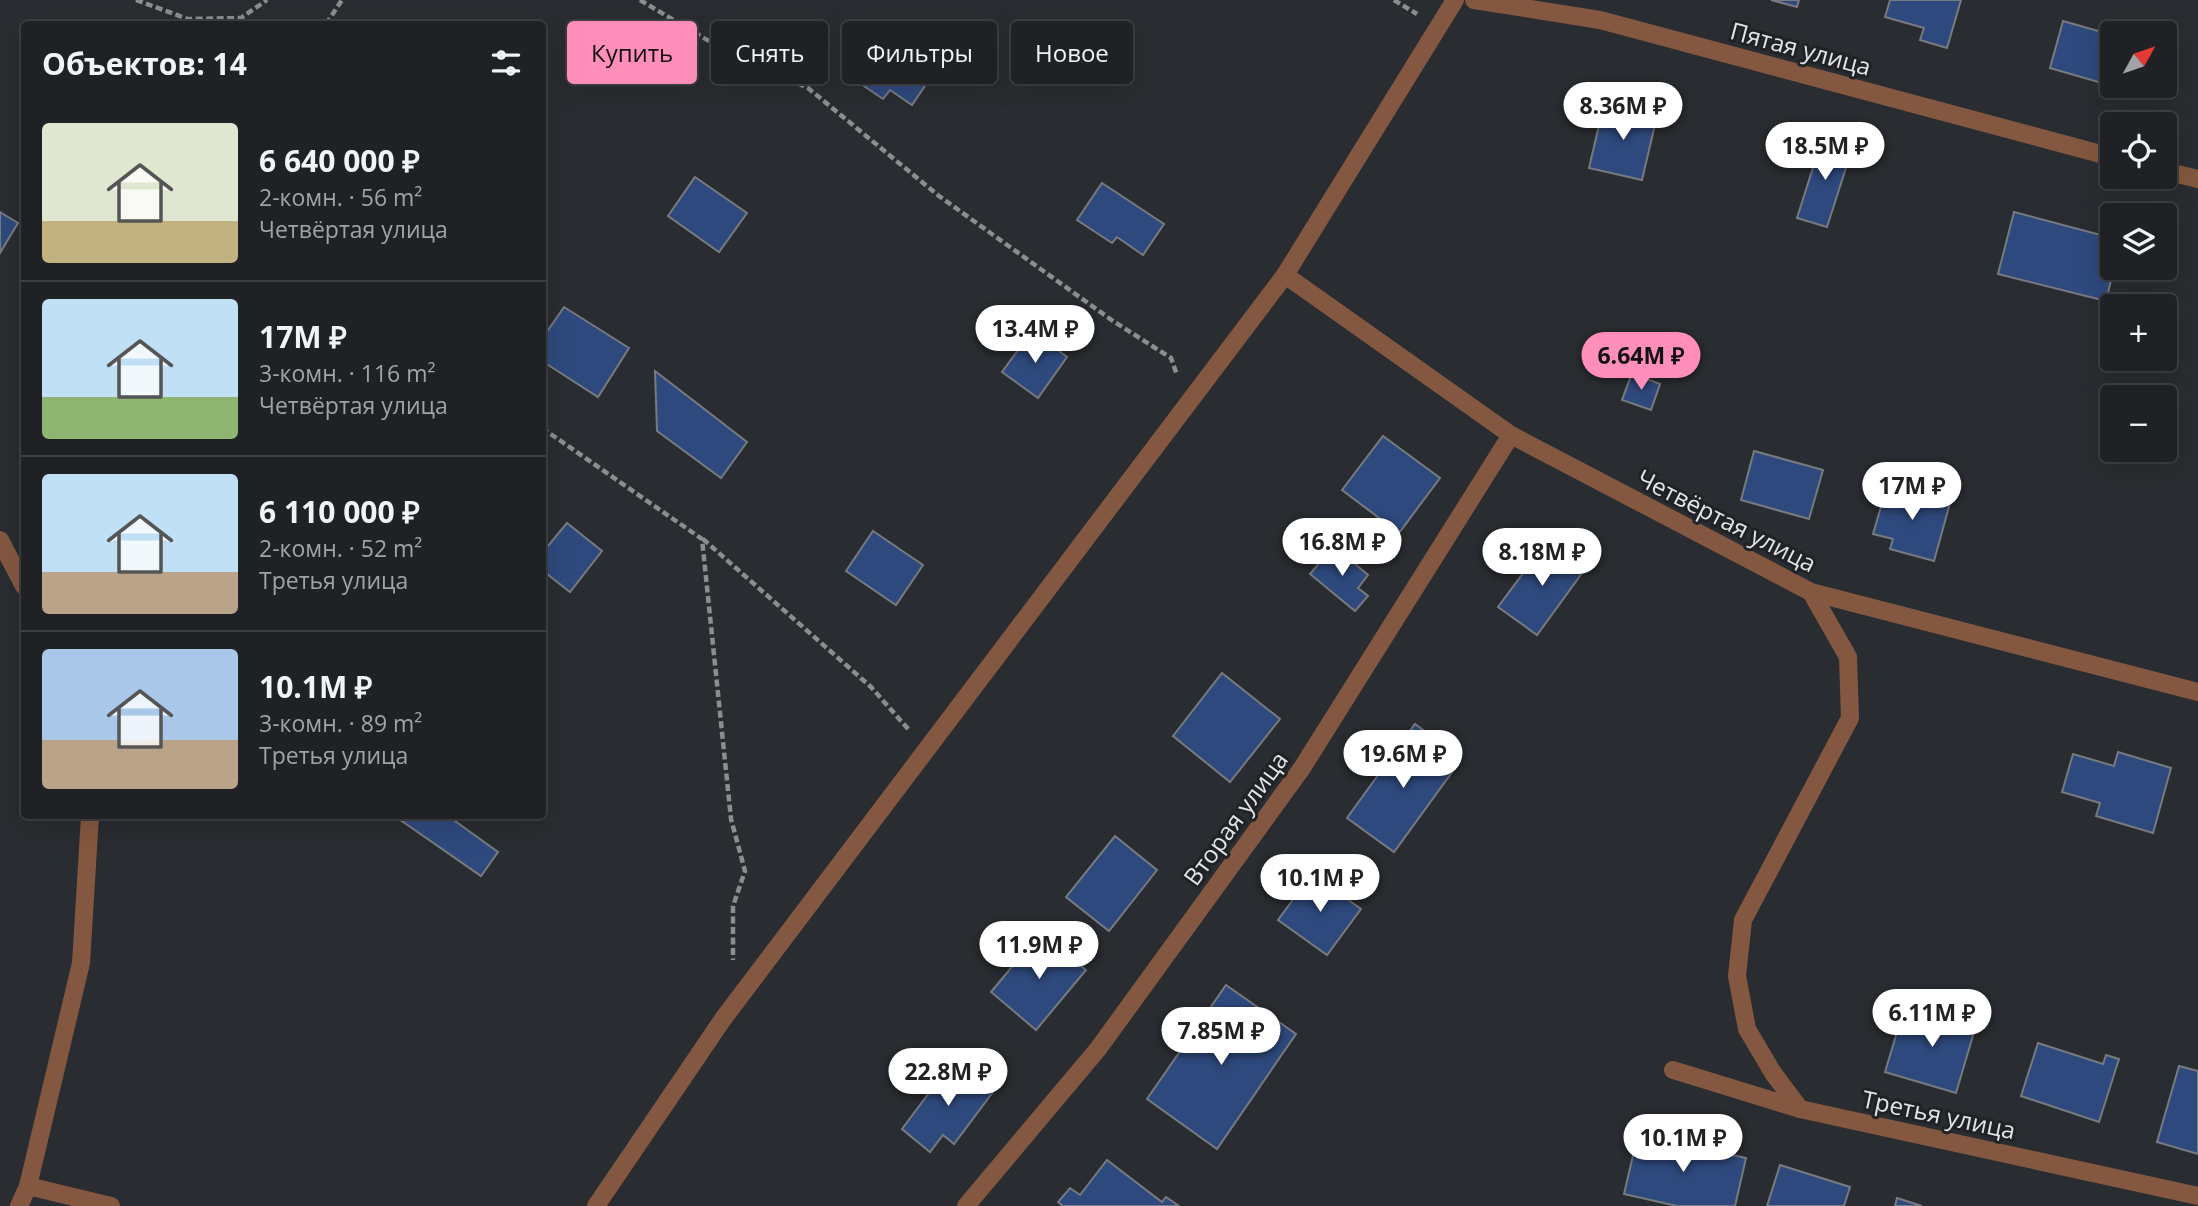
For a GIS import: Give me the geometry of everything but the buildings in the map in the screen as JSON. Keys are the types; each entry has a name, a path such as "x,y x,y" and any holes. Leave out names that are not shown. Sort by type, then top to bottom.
{"street":[{"path":"596,1206 723,1019 1285,275 1455,0"},
{"name":"Пятая улица","path":"1474,0 1600,20 2100,154"},
{"path":"2177,174 2198,179"},
{"name":"Четвёртая улица","path":"1285,275 1511,435 1811,592 2198,692"},
{"name":"Вторая улица","path":"966,1206 1098,1049 1302,768 1511,435"},
{"path":"0,540 21,580"},
{"path":"1800,1109 1773,1073 1747,1029 1737,976 1742,920 1850,718 1848,657 1811,592"},
{"path":"19,1206 28,1186 81,963 90,819"},
{"name":"Третья улица","path":"1673,1070 1800,1109 2198,1196"},
{"path":"28,1186 111,1206"}],"path":[{"path":"136,0 188,19 241,18 267,0"},
{"path":"328,21 342,0"},
{"path":"640,0 714,44 808,88 939,196 1113,321 1171,358 1188,404"},
{"path":"546,431 702,539 871,687 908,729 920,759"},
{"path":"702,539 731,819 745,872 733,906 732,969"}]}
